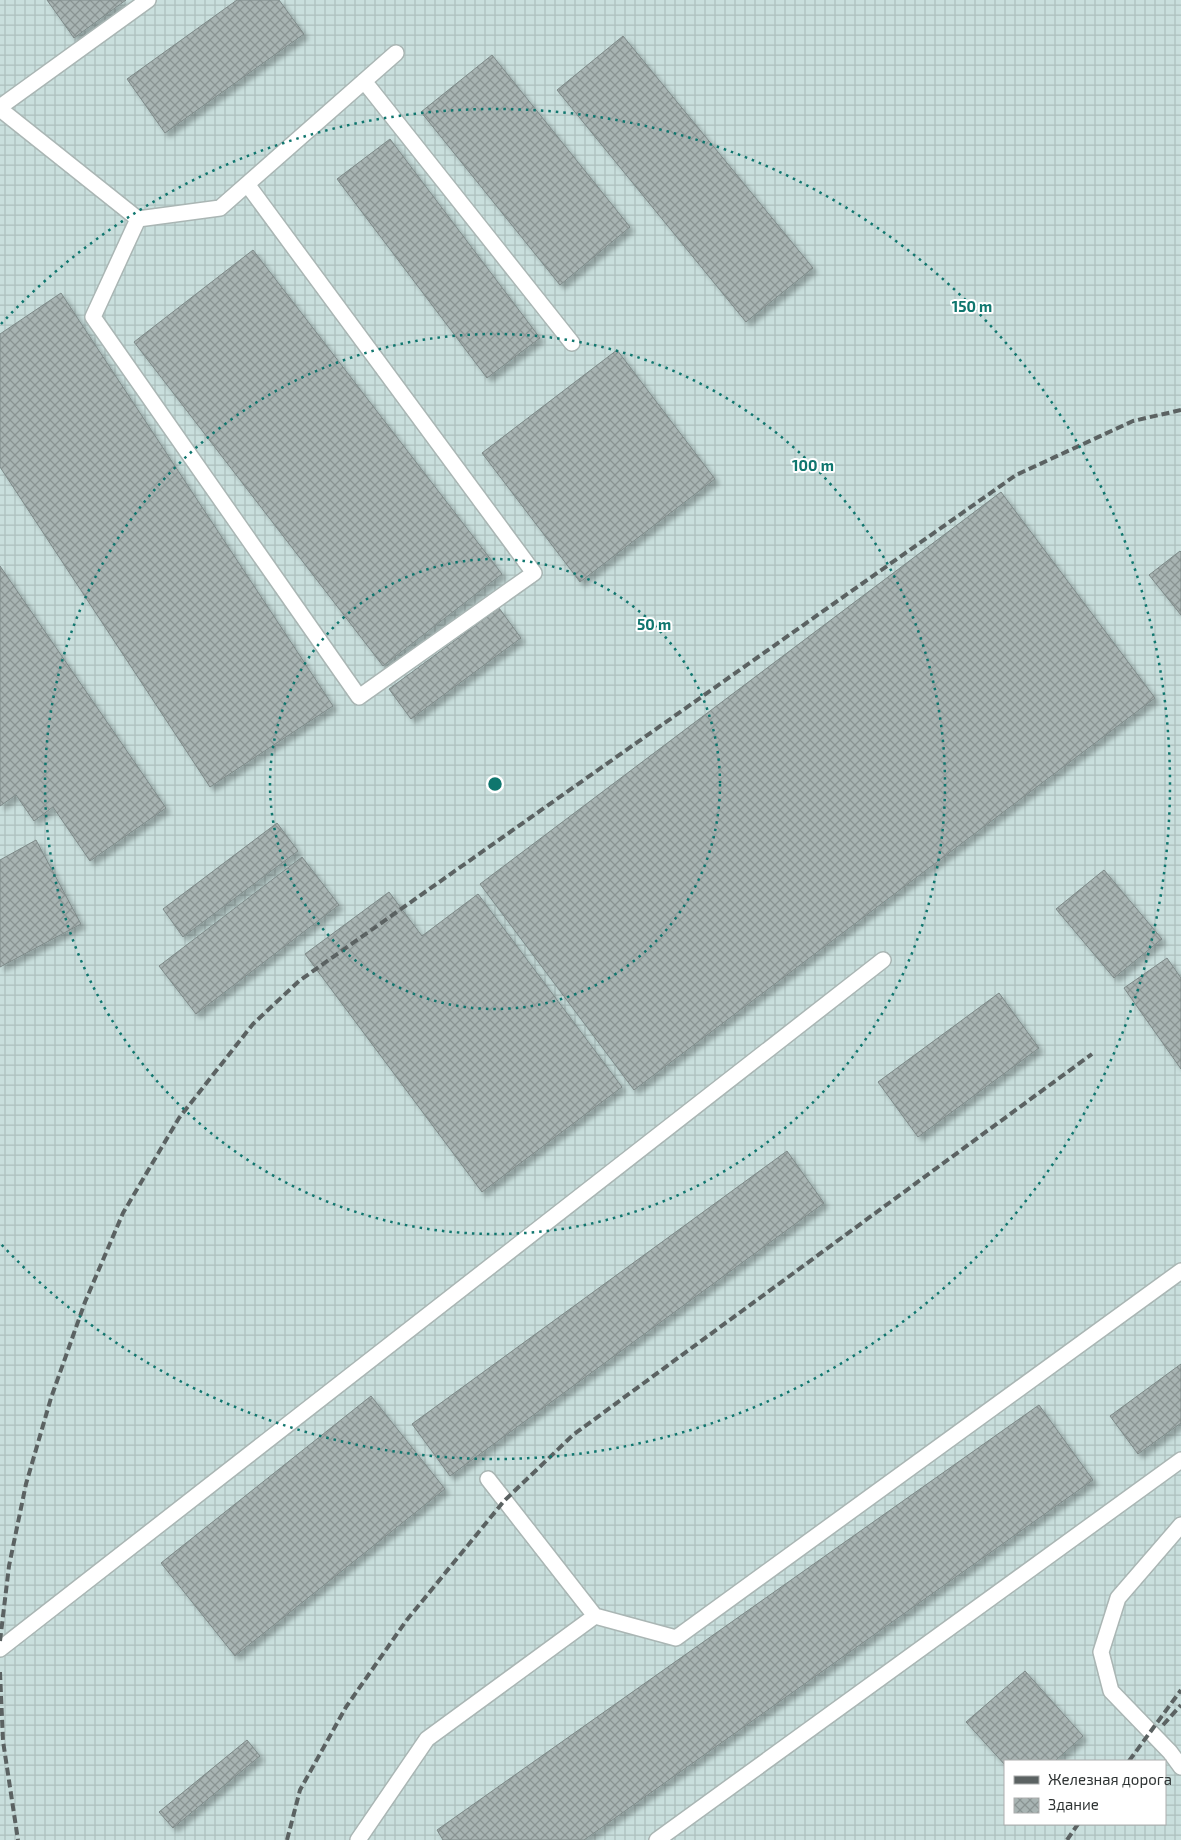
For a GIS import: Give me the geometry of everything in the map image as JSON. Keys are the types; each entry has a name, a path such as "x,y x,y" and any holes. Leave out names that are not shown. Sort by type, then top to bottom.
{"lane":[{"path":"148,0 0,108 138,219 220,208 396,53"},
{"path":"364,81 572,343"},
{"path":"138,219 94,317 359,697 534,573 247,184"},
{"path":"0,1649 883,960"},
{"path":"488,1479 595,1616 676,1638 1181,1271"},
{"path":"657,1840 1181,1460"},
{"path":"1181,1525 1118,1598 1101,1652 1111,1692 1170,1752 1181,1767"},
{"path":"358,1840 427,1739 595,1616"}],"shaded area":[{"path":"0,0 1181,0 1181,1840 0,1840"}],"building":[{"path":"47,0 126,0 74,38"},
{"path":"237,0 279,0 304,34 165,133 127,79"},
{"path":"623,36 813,268 746,322 557,90"},
{"path":"492,55 630,227 560,285 421,112"},
{"path":"390,139 540,338 487,378 337,179"},
{"path":"253,250 502,574 383,666 134,342"},
{"path":"61,293 333,706 210,787 0,467 0,334"},
{"path":"617,350 715,479 580,582 482,453"},
{"path":"1001,492 1155,698 634,1090 480,884"},
{"path":"1181,552 1181,615 1149,575"},
{"path":"0,566 166,808 90,861 53,807 34,821 16,795 0,806"},
{"path":"499,608 521,638 411,719 389,689"},
{"path":"277,823 298,851 183,937 163,909"},
{"path":"36,840 81,924 0,967 0,860"},
{"path":"302,857 339,905 196,1014 159,966"},
{"path":"1104,870 1162,939 1114,978 1056,909"},
{"path":"389,892 422,936 478,894 622,1087 482,1192 305,954"},
{"path":"1167,958 1181,978 1181,1069 1124,988"},
{"path":"999,993 1039,1048 918,1137 878,1082"},
{"path":"787,1151 824,1203 450,1476 412,1424"},
{"path":"1181,1364 1181,1423 1138,1454 1110,1416"},
{"path":"371,1396 445,1489 235,1656 161,1563"},
{"path":"1039,1405 1093,1480 584,1840 443,1840 437,1830"},
{"path":"1025,1671 1083,1736 1056,1760 1004,1760 1004,1764 966,1722"},
{"path":"247,1740 260,1756 173,1828 159,1812"}],"railway":[{"path":"0,1641 9,1566 26,1484 51,1398 85,1302 123,1213 179,1118 253,1024 299,981 1016,475 1133,421 1181,410"},
{"path":"287,1840 300,1790 346,1707 406,1621 504,1501 573,1435 1092,1054"},
{"path":"0,1672 3,1741 18,1840"},
{"path":"1130,1760 1181,1690"},
{"path":"1163,1725 1181,1705"},
{"path":"1067,1840 1077,1825"}]}
